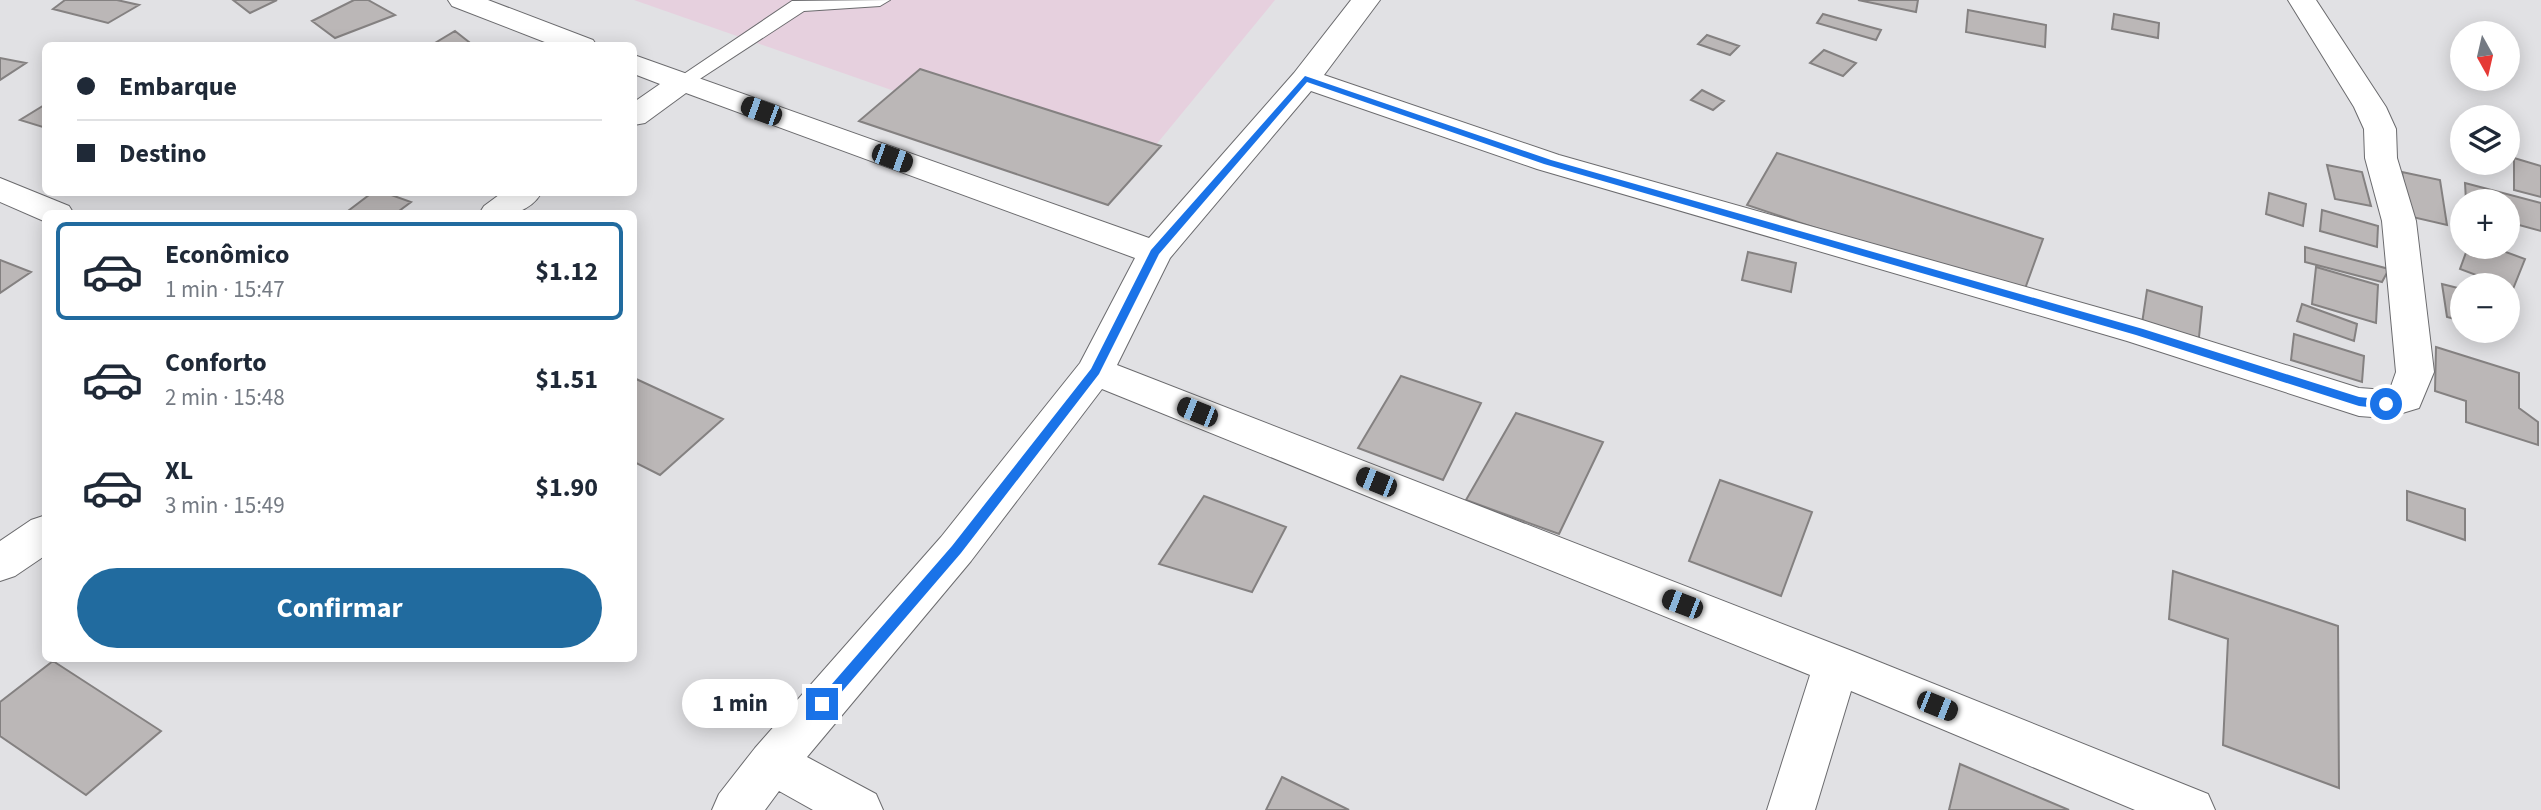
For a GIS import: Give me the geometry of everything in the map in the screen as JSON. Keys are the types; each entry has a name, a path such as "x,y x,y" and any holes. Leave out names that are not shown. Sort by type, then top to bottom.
{"street":[{"path":"462,0 572,42"},
{"path":"736,810 772,763 956,549 1095,371 1154,253 1305,79 1366,0"},
{"path":"1305,79 1548,162 2139,332 2359,402 2386,404 2405,398 2415,372 2399,221 2381,158 2380,129 2370,107 2302,0"},
{"path":"637,65 1154,253"},
{"path":"637,115 682,82"},
{"path":"0,189 48,210"},
{"path":"501,210 521,196"},
{"path":"1095,371 1836,664 2191,810"},
{"path":"0,564 42,535"},
{"path":"1791,810 1836,664"},
{"path":"772,763 859,810"}],"lane":[{"path":"682,82 794,2 880,0"}],"shaded area":[{"path":"634,0 1275,0 1132,174"}],"building":[{"path":"65,0 117,0 139,5 108,23 53,9"},
{"path":"233,0 277,0 250,13"},
{"path":"354,0 368,0 395,15 335,38 312,21"},
{"path":"1858,0 1918,0 1916,12"},
{"path":"1968,10 2046,25 2045,47 1966,32"},
{"path":"1823,14 1881,30 1876,40 1817,23"},
{"path":"2114,14 2159,23 2158,38 2112,29"},
{"path":"455,31 469,42 437,42"},
{"path":"1707,35 1739,46 1730,55 1698,44"},
{"path":"1824,50 1856,63 1843,76 1810,63"},
{"path":"0,58 26,63 0,80"},
{"path":"920,69 1161,146 1108,205 859,121"},
{"path":"1702,90 1724,101 1713,110 1691,100"},
{"path":"42,106 42,127 20,120"},
{"path":"1777,153 2043,239 2022,297 1747,205"},
{"path":"2520,160 2541,166 2541,197 2514,189 2514,175 2520,175"},
{"path":"2327,165 2362,172 2371,206 2335,199"},
{"path":"2402,172 2440,180 2447,225 2408,216"},
{"path":"2465,183 2488,189 2465,189"},
{"path":"2269,193 2306,204 2303,226 2266,214"},
{"path":"368,196 394,196 411,202 400,210 349,210"},
{"path":"2520,197 2541,203 2541,231 2520,225"},
{"path":"2322,210 2378,226 2377,247 2320,231"},
{"path":"2305,247 2389,269 2382,282 2305,262"},
{"path":"1748,252 1796,263 1791,292 1742,280"},
{"path":"2464,259 2525,259 2519,273 2471,273 2460,269"},
{"path":"0,260 31,272 0,293"},
{"path":"2316,267 2378,285 2376,323 2312,304"},
{"path":"2442,284 2450,286 2450,318 2447,317"},
{"path":"2147,290 2202,307 2198,347 2141,330"},
{"path":"2302,304 2357,324 2354,341 2297,321"},
{"path":"2294,334 2364,356 2362,382 2291,360"},
{"path":"2436,347 2519,373 2519,408 2538,422 2538,445 2466,422 2466,401 2435,391"},
{"path":"1401,376 1481,403 1443,480 1358,448"},
{"path":"637,379 723,419 660,475 637,464"},
{"path":"1516,413 1603,442 1559,534 1466,500"},
{"path":"1720,480 1812,512 1781,596 1689,561"},
{"path":"2407,491 2465,509 2465,540 2407,520"},
{"path":"1204,496 1286,527 1252,592 1159,564"},
{"path":"2173,571 2338,626 2339,788 2223,745 2228,639 2169,619"},
{"path":"55,662 161,731 86,795 0,736 0,702"},
{"path":"1960,764 2069,810 1949,810"},
{"path":"1282,777 1349,810 1266,810"}],"route":[{"path":"822,704 956,549 1095,371 1154,253 1305,79 1548,162 2139,332 2359,402 2386,404"}]}
